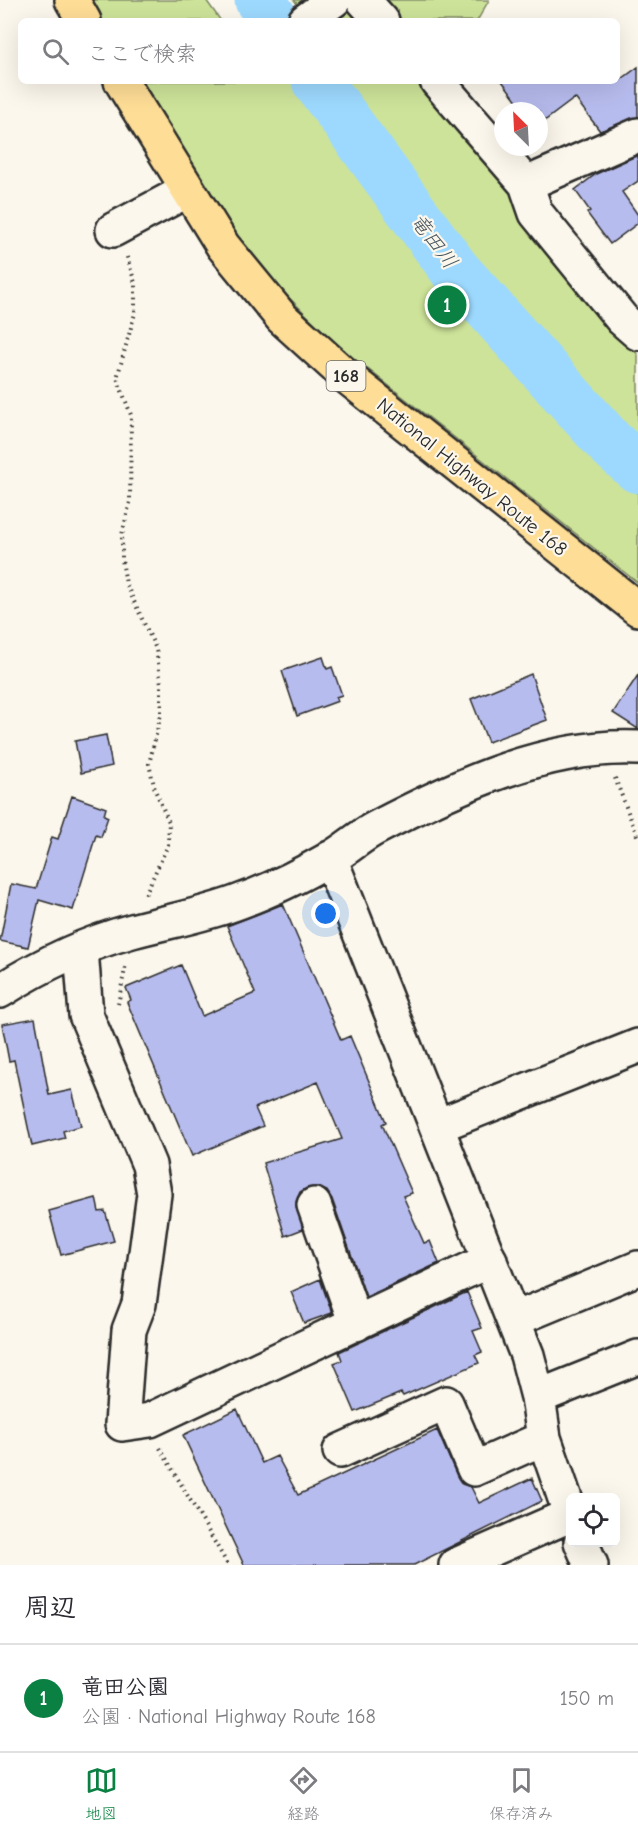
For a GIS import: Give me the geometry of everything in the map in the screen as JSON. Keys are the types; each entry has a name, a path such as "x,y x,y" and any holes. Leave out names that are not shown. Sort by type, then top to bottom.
{"highway":[{"path":"72,0 82,18"},
{"name":"National Highway Route 168","path":"123,84 223,246 282,318 347,377 638,609"}],"street":[{"path":"363,0 379,18"},
{"path":"440,84 526,184 536,213 622,319 638,333"},
{"path":"526,184 638,135"},
{"path":"113,230 188,190"},
{"path":"0,991 43,964 81,949 132,931 194,918 243,901 330,858 375,828 472,783 556,754 603,747 638,748"},
{"path":"330,858 527,1355 538,1397 544,1438 566,1502"},
{"path":"81,949 86,1015 149,1165 154,1194 139,1304 129,1330 122,1424 150,1420 490,1260"},
{"path":"437,1126 638,1046"},
{"path":"314,1205 356,1324"},
{"path":"513,1320 638,1268"},
{"path":"538,1397 638,1357"},
{"path":"340,1451 446,1403 474,1469 544,1438"},
{"path":"456,1565 566,1516"},
{"path":"583,1547 591,1565"}],"path":[{"path":"113,230 129,260 135,283 135,314 117,378 131,415 130,502 122,535 122,560 126,584 156,649 161,684 161,714 149,764 155,790 169,822 168,845 134,916 132,931"},
{"path":"603,747 638,838"},
{"path":"150,1420 151,1433 228,1565"}],"green space":[{"path":"90,0 206,0 219,18 100,18"},
{"path":"294,0 489,0 479,18 309,18"},
{"path":"140,84 446,84 524,214 638,355 638,583 335,343 258,267 189,168"}],"building":[{"path":"638,67 638,117 600,131 575,98 548,118 548,102 518,102 504,84 620,84 620,80"},
{"path":"638,155 638,181 622,192 638,215 638,223 610,244 587,213 590,211 575,190 596,174"},
{"path":"323,657 327,669 332,667 342,695 336,697 338,701 297,716 282,671"},
{"path":"531,674 547,720 488,742 471,699"},
{"path":"638,675 638,729 613,713"},
{"path":"106,735 112,766 81,773 75,741"},
{"path":"72,796 106,808 104,815 108,817 101,837 96,835 73,910 39,900 28,947 0,941 11,884 36,889 52,837 58,839"},
{"path":"283,904 341,1040 350,1036 386,1122 382,1124 412,1193 403,1196 424,1243 430,1241 439,1263 366,1297 332,1199 327,1191 317,1187 307,1188 300,1192 296,1202 303,1229 285,1236 263,1163 342,1139 318,1082 255,1108 263,1126 192,1156 127,1002 131,1000 126,988 181,965 202,1016 255,993 227,926"},
{"path":"35,1018 49,1095 72,1090 81,1126 63,1131 65,1138 32,1146 14,1060 9,1061 2,1024"},
{"path":"96,1198 99,1212 105,1211 114,1241 61,1255 49,1211"},
{"path":"320,1279 332,1313 304,1323 291,1292"},
{"path":"467,1292 482,1328 473,1331 482,1352 475,1355 479,1363 403,1396 401,1393 355,1412 334,1363 342,1360 339,1352"},
{"path":"237,1409 262,1463 277,1456 298,1495 437,1430 457,1476 462,1484 471,1487 479,1503 532,1478 542,1501 414,1565 244,1565 183,1435"}],"waterway":[{"name":"竜田川","path":"260,0 272,18"},
{"name":"竜田川","path":"319,84 455,270 610,443 638,468"}],"place":[{"name":"竜田公園","path":"447,305"}]}
